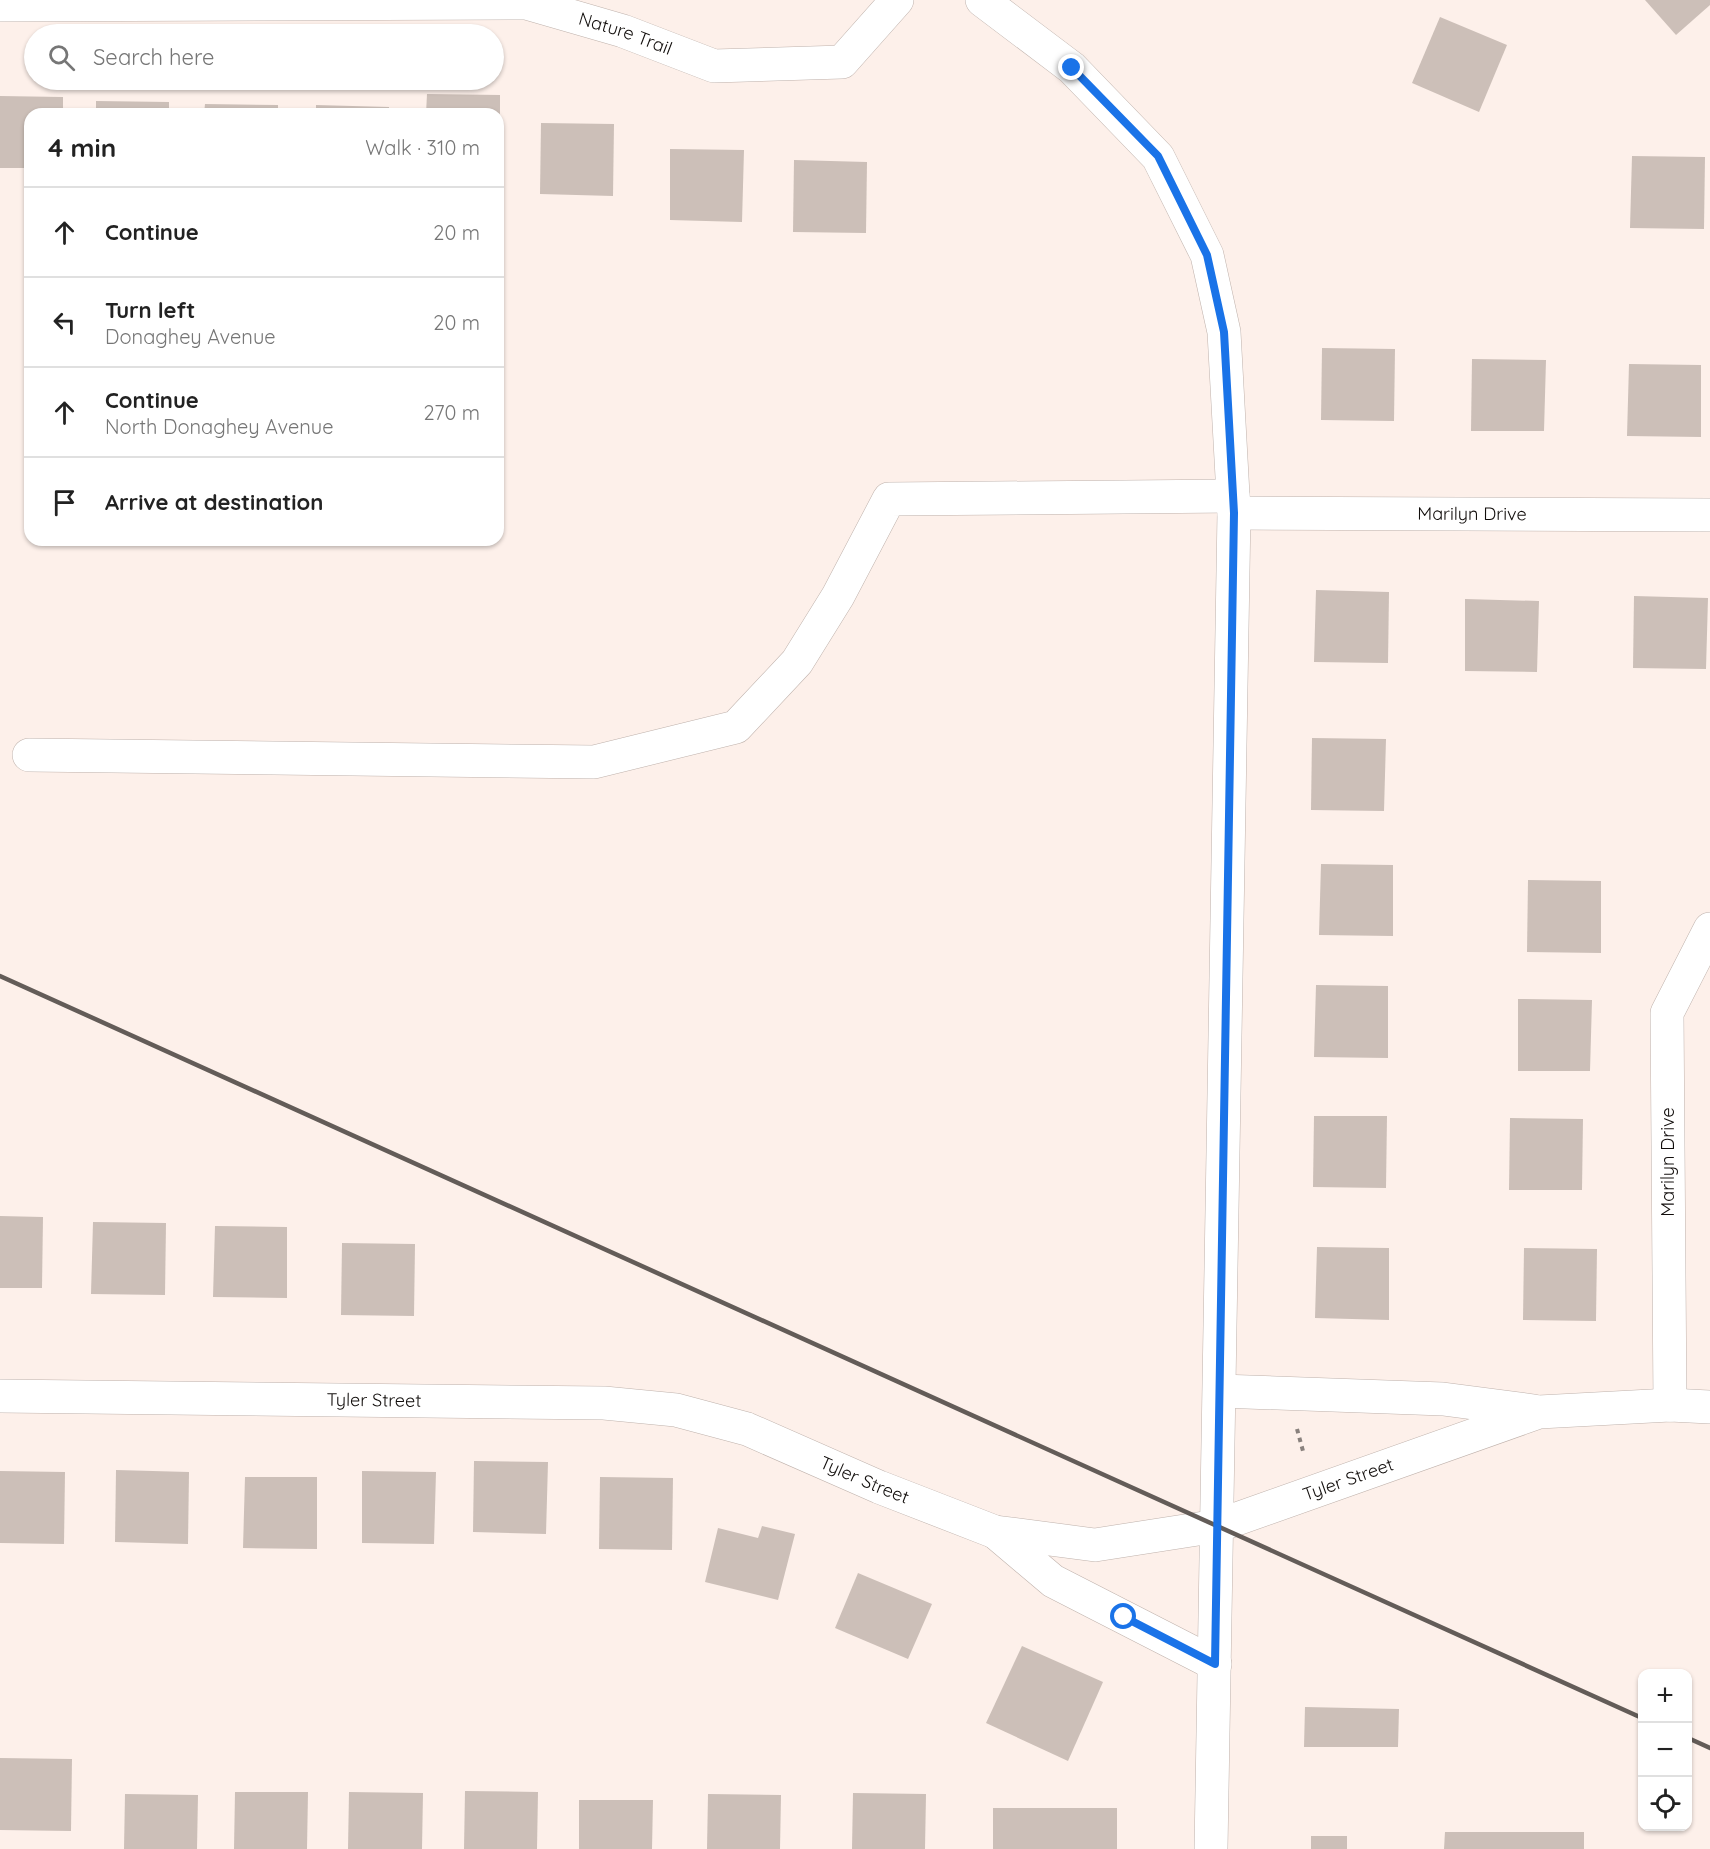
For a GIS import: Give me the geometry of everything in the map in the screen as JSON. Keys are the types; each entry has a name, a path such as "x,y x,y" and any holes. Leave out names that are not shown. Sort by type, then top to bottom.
{"street":[{"name":"Nature Trail","path":"0,5 526,3 623,31 714,66 842,62 897,0"},
{"path":"982,0 1072,68 1158,156 1207,255 1224,332 1233,505 1211,1849"},
{"name":"Marilyn Drive","path":"29,756 594,762 736,727 798,662 838,596 889,499 1710,515"},
{"name":"Marilyn Drive","path":"1670,1405 1667,1013 1710,928"},
{"path":"1220,1391 1443,1399 1539,1412"},
{"name":"Tyler Street","path":"0,1396 604,1403 676,1410 747,1429 995,1533 1095,1545 1217,1526 1539,1412 1670,1405 1710,1407"},
{"path":"995,1533 1053,1581 1215,1664"}],"building":[{"path":"1645,0 1710,0 1710,5 1676,35"},
{"path":"1440,17 1507,45 1479,112 1412,83"},
{"path":"427,94 500,95 500,108 426,108"},
{"path":"0,96 63,97 63,108 24,108 24,168 0,168"},
{"path":"96,101 169,102 169,108 96,108"},
{"path":"205,104 278,105 278,108 205,108"},
{"path":"316,105 389,107 389,108 316,108"},
{"path":"541,123 614,124 613,196 540,194"},
{"path":"670,149 744,150 742,222 670,220"},
{"path":"1632,156 1705,157 1704,229 1630,228"},
{"path":"794,160 867,162 866,233 793,232"},
{"path":"1322,348 1395,349 1394,421 1321,420"},
{"path":"1472,359 1546,360 1544,431 1471,431"},
{"path":"1629,364 1701,365 1701,437 1627,436"},
{"path":"1316,590 1389,592 1388,663 1314,662"},
{"path":"1634,596 1708,598 1706,669 1633,668"},
{"path":"1465,599 1539,601 1537,672 1465,671"},
{"path":"1312,738 1386,739 1384,811 1311,810"},
{"path":"1321,864 1393,865 1393,936 1319,935"},
{"path":"1528,880 1601,881 1601,953 1527,952"},
{"path":"1316,985 1388,986 1388,1058 1314,1057"},
{"path":"1518,999 1592,1000 1590,1071 1518,1071"},
{"path":"1314,1116 1387,1116 1386,1188 1313,1187"},
{"path":"1510,1118 1583,1119 1582,1190 1509,1190"},
{"path":"0,1216 43,1217 42,1288 0,1288"},
{"path":"93,1222 166,1223 165,1295 91,1294"},
{"path":"215,1226 287,1227 287,1298 213,1297"},
{"path":"342,1243 415,1244 414,1316 341,1315"},
{"path":"1317,1247 1389,1248 1389,1320 1315,1318"},
{"path":"1524,1248 1597,1249 1596,1321 1523,1320"},
{"path":"474,1461 548,1462 546,1534 473,1532"},
{"path":"116,1470 189,1472 188,1544 115,1542"},
{"path":"0,1471 65,1472 64,1544 0,1543"},
{"path":"362,1471 436,1472 434,1544 362,1543"},
{"path":"245,1477 317,1477 317,1549 243,1548"},
{"path":"600,1477 673,1478 672,1550 599,1549"},
{"path":"762,1526 795,1534 778,1600 705,1582 718,1528 758,1538"},
{"path":"858,1573 932,1604 908,1659 835,1628"},
{"path":"1022,1646 1103,1682 1068,1761 986,1723"},
{"path":"1305,1707 1399,1709 1398,1747 1304,1747"},
{"path":"0,1758 72,1759 71,1831 0,1830"},
{"path":"465,1791 538,1792 537,1849 464,1849"},
{"path":"235,1792 308,1792 307,1849 234,1849"},
{"path":"349,1792 423,1793 422,1849 348,1849"},
{"path":"853,1793 926,1794 925,1849 852,1849"},
{"path":"125,1794 198,1795 197,1849 124,1849"},
{"path":"708,1794 781,1795 780,1849 707,1849"},
{"path":"579,1800 653,1800 652,1849 579,1849"},
{"path":"993,1808 1117,1808 1117,1849 993,1849"},
{"path":"1445,1832 1584,1832 1584,1849 1444,1849"},
{"path":"1311,1836 1347,1836 1347,1849 1311,1849"}],"railway":[{"path":"0,976 1638,1716"},
{"path":"1692,1740 1710,1748"}],"route":[{"path":"1072,68 1158,156 1207,255 1224,332 1234,513 1215,1664 1124,1617"}]}
